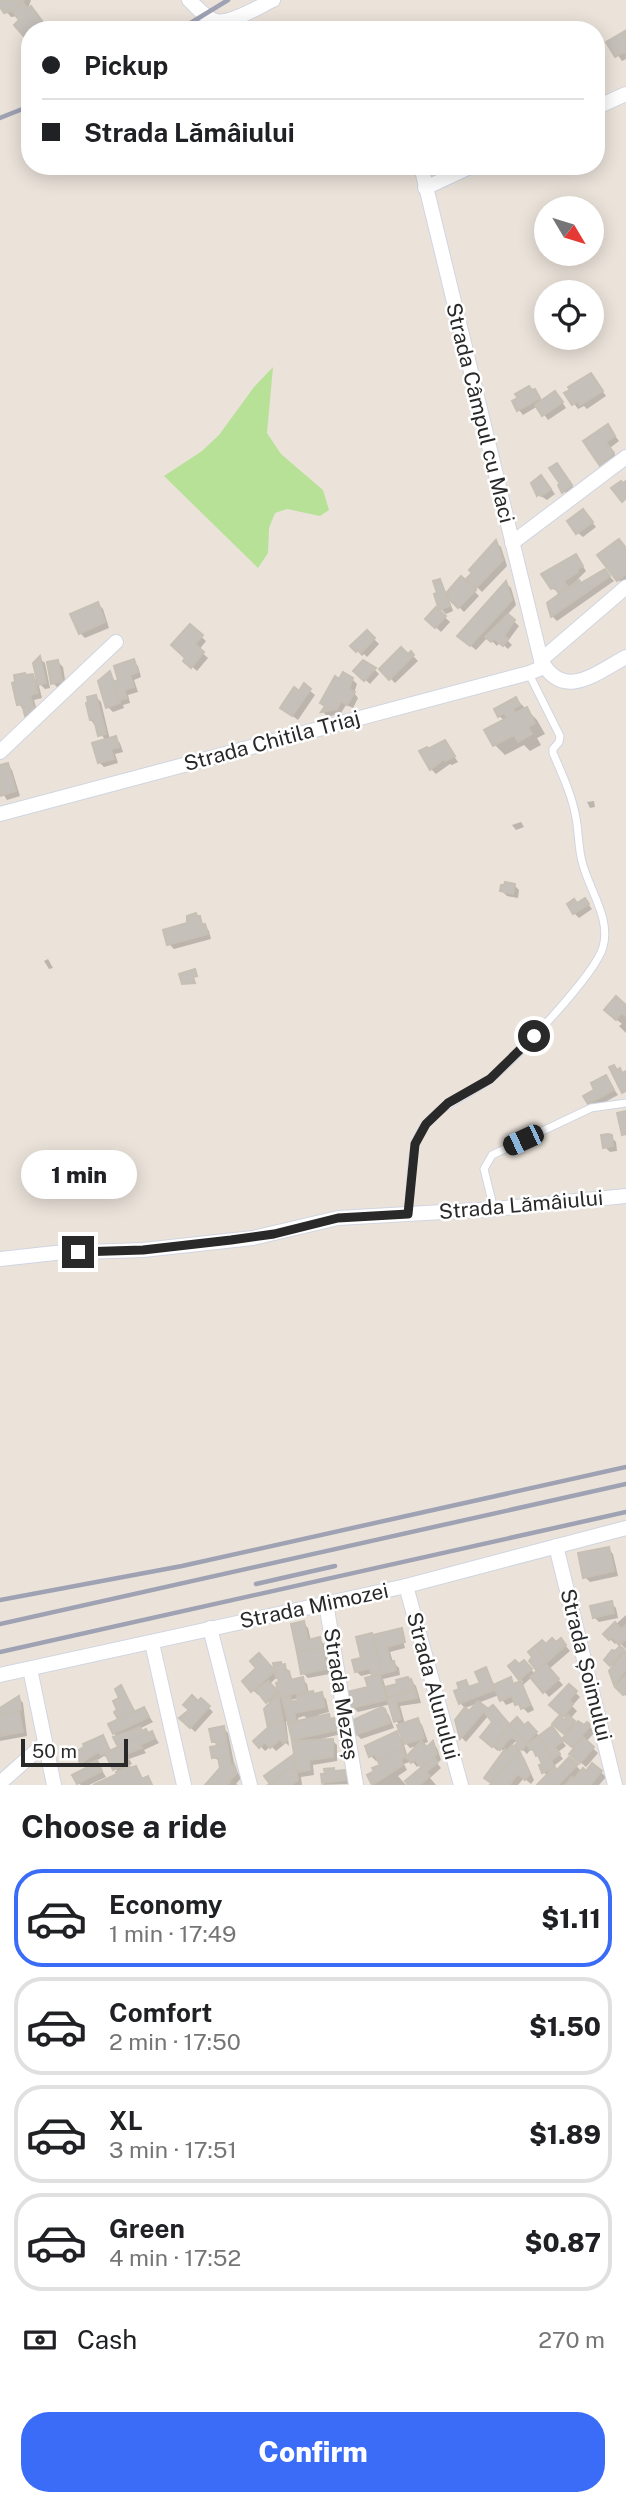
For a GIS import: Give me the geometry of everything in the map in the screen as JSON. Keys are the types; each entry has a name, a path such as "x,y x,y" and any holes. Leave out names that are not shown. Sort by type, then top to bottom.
{"street":[{"path":"189,0 205,15 218,21"},
{"path":"224,21 273,0"},
{"path":"605,103 626,94"},
{"name":"Strada Câmpul cu Maci","path":"423,175 542,664"},
{"path":"425,188 453,175"},
{"path":"512,543 626,457"},
{"name":"Strada Chitila Triaj","path":"0,814 529,673 626,587"},
{"path":"0,752 116,642"},
{"path":"542,664 559,681 578,682 626,657"},
{"name":"Strada Lămâiului","path":"0,1259 55,1253 143,1250 231,1240 274,1234 338,1218 495,1209 626,1196"},
{"name":"Strada Mimozei","path":"0,1675 406,1586 626,1528"},
{"name":"Strada Șoimului","path":"556,1546 615,1785"},
{"name":"Strada Alunului","path":"406,1586 461,1785"},
{"name":"Strada Mezeș","path":"327,1603 356,1785"},
{"path":"210,1628 250,1785"},
{"path":"152,1643 184,1785"},
{"path":"30,1669 54,1785"},
{"path":"0,1783 45,1743"}],"lane":[{"path":"408,1214 415,1144 426,1124 448,1103 497,1073 572,992 598,959 603,948 604,928 599,906 582,863 573,806 553,753 560,736 529,673"},
{"path":"495,1209 484,1169 492,1155 591,1108 626,1103"}],"green space":[{"path":"273,367 267,433 281,454 323,490 329,510 320,516 287,509 275,513 269,528 268,553 258,568 164,476 202,451 219,435 254,387"}],"building":[{"path":"0,0 24,0 12,11 4,13"},
{"path":"23,3 28,9 31,6 42,21 21,21 21,33 14,25 19,20 12,11"},
{"path":"625,31 626,51 615,57 606,42"},
{"path":"591,373 603,391 580,405 578,401 572,405 564,393 570,390 568,387"},
{"path":"529,386 532,390 535,389 540,398 517,411 512,401 518,398 515,394"},
{"path":"555,391 563,402 542,416 535,405"},
{"path":"608,424 615,436 606,442 614,453 600,466 583,441"},
{"path":"557,463 572,485 562,493 558,485 560,484 549,468"},
{"path":"541,475 551,489 537,496 531,483"},
{"path":"621,481 626,481 626,498 622,502 611,488"},
{"path":"583,509 593,522 576,534 567,521"},
{"path":"619,539 626,548 626,574 617,581 597,555"},
{"path":"496,540 503,560 476,588 466,579 472,573 469,570"},
{"path":"576,554 583,566 564,581 568,587 559,594 555,587 551,589 541,574"},
{"path":"605,569 610,576 551,617 547,603 579,580 581,583"},
{"path":"461,576 476,590 458,608 447,592"},
{"path":"440,579 450,606 439,610 433,581"},
{"path":"506,581 512,600 470,646 457,636"},
{"path":"98,602 105,622 79,634 70,614"},
{"path":"436,607 446,616 435,628 425,619"},
{"path":"508,614 515,620 504,636 508,639 503,646 494,639 491,642 485,637"},
{"path":"190,624 203,635 195,644 204,652 191,668 171,645"},
{"path":"367,630 375,638 361,653 358,650 356,652 350,646"},
{"path":"401,647 408,654 411,651 414,655 389,680 379,669"},
{"path":"40,656 46,683 38,685 33,663"},
{"path":"134,659 138,672 130,675 134,687 124,690 127,698 119,700 114,682 118,680 114,666"},
{"path":"58,660 62,681 51,684 47,662"},
{"path":"363,660 376,668 364,681 353,671"},
{"path":"110,671 120,703 106,708 98,681"},
{"path":"343,672 353,678 349,689 355,692 347,705 341,701 337,709 321,712 325,706 320,703 335,676 339,679"},
{"path":"33,674 38,693 30,695 35,713 25,716 22,704 17,705 12,683 15,682 14,675"},
{"path":"304,683 311,689 292,716 280,708 294,687 299,691"},
{"path":"96,695 106,734 98,736 86,703 87,697"},
{"path":"516,697 520,705 513,709 515,713 527,707 535,723 528,727 532,734 518,742 514,735 493,746 484,730 507,718 504,713 498,717 494,709"},
{"path":"116,736 119,747 111,749 114,759 98,763 92,743"},
{"path":"445,740 455,756 445,761 444,759 430,770 419,751"},
{"path":"8,763 16,791 0,796 0,765"},
{"path":"505,882 515,884 513,894 500,891"},
{"path":"585,898 589,904 573,914 567,904 574,899 577,903"},
{"path":"196,913 200,916 202,925 205,924 208,934 167,945 163,930 187,923 187,916"},
{"path":"195,969 195,983 182,984 179,974"},
{"path":"616,996 626,1005 626,1016 621,1013 616,1020 604,1010"},
{"path":"614,1065 617,1070 620,1068 622,1073 626,1071 626,1091 622,1093 609,1067"},
{"path":"606,1075 614,1090 588,1104 583,1096 594,1090 591,1083"},
{"path":"626,1111 626,1134 622,1135 617,1113"},
{"path":"601,1135 612,1135 613,1146 603,1148"},
{"path":"609,1547 614,1571 583,1578 578,1553"},
{"path":"612,1601 614,1613 593,1618 590,1606"},
{"path":"304,1621 308,1640 320,1637 322,1647 297,1652 291,1624"},
{"path":"615,1622 621,1629 609,1640 603,1634"},
{"path":"626,1625 626,1639 619,1645 612,1637"},
{"path":"402,1628 405,1642 387,1647 390,1662 394,1661 396,1670 382,1674 373,1635"},
{"path":"372,1633 382,1674 372,1676 370,1668 355,1672 352,1660 361,1658 356,1637"},
{"path":"552,1638 556,1642 561,1638 566,1645 548,1661 535,1646 542,1640 546,1644"},
{"path":"535,1646 548,1661 537,1671 529,1661 532,1657 528,1652"},
{"path":"620,1646 624,1649 610,1666 604,1660 612,1650 615,1651"},
{"path":"322,1647 327,1669 301,1674 297,1652"},
{"path":"626,1650 626,1670 614,1685 609,1671"},
{"path":"259,1653 275,1671 251,1692 242,1681 256,1668 250,1661"},
{"path":"515,1660 519,1664 524,1660 532,1669 519,1680 508,1666"},
{"path":"281,1662 282,1665 285,1664 286,1672 289,1671 291,1680 303,1677 306,1691 279,1697 276,1683 279,1682 273,1663"},
{"path":"545,1663 559,1679 543,1693 530,1677"},
{"path":"486,1667 495,1690 473,1698 468,1687 480,1683 475,1672"},
{"path":"380,1674 386,1700 351,1708 347,1692 368,1687 365,1678"},
{"path":"626,1675 626,1693 623,1695 615,1687"},
{"path":"408,1677 415,1690 388,1698 385,1687"},
{"path":"511,1677 513,1684 521,1681 530,1705 521,1709 519,1704 515,1705 512,1696 500,1701 493,1685"},
{"path":"466,1680 473,1698 459,1704 454,1691 459,1689 457,1683"},
{"path":"268,1681 278,1691 266,1703 256,1690"},
{"path":"569,1684 577,1691 569,1700 573,1704 563,1717 549,1705"},
{"path":"121,1685 134,1711 118,1719 113,1701 119,1698 115,1689"},
{"path":"415,1690 417,1698 396,1702 401,1719 394,1722 387,1698"},
{"path":"313,1691 314,1694 322,1692 325,1707 294,1713 296,1721 288,1723 282,1698 290,1696 291,1702 298,1700 297,1695"},
{"path":"278,1694 282,1715 268,1728 264,1709"},
{"path":"192,1695 198,1701 201,1698 210,1706 190,1728 179,1718 189,1710 183,1705"},
{"path":"19,1696 21,1710 0,1715 0,1708"},
{"path":"478,1701 487,1708 460,1739 455,1720 465,1707 469,1711"},
{"path":"493,1705 510,1725 492,1747 480,1737 492,1722 484,1712"},
{"path":"144,1707 149,1717 113,1734 108,1724"},
{"path":"382,1707 390,1723 355,1735 353,1720"},
{"path":"19,1711 23,1732 0,1736 0,1715"},
{"path":"329,1714 330,1719 334,1718 337,1730 292,1740 288,1723"},
{"path":"282,1715 287,1740 283,1743 280,1739 270,1748 265,1742 259,1748 253,1741"},
{"path":"568,1715 575,1721 564,1734 552,1724 559,1716 564,1720"},
{"path":"517,1717 524,1725 528,1722 537,1732 526,1743 510,1724"},
{"path":"418,1718 424,1738 404,1744 397,1725"},
{"path":"578,1721 591,1725 572,1747 562,1739"},
{"path":"510,1725 527,1744 522,1750 515,1745 518,1742 514,1738 510,1738 500,1750 494,1745"},
{"path":"224,1726 227,1744 217,1746 216,1742 212,1742 209,1729"},
{"path":"552,1726 563,1741 555,1747 560,1754 551,1760 540,1735"},
{"path":"140,1727 148,1733 118,1747 113,1737"},
{"path":"152,1731 155,1738 140,1745 142,1748 126,1754 128,1759 122,1762 124,1765 113,1770 105,1753"},
{"path":"397,1731 403,1748 378,1761 375,1754 369,1757 365,1746"},
{"path":"103,1735 110,1751 101,1755 99,1752 80,1763 75,1752 84,1747 83,1744"},
{"path":"540,1735 554,1767 542,1773 538,1755 536,1756 533,1749 530,1750 527,1744"},
{"path":"583,1737 594,1747 580,1763 569,1754"},
{"path":"333,1739 333,1757 309,1760 310,1770 297,1772 292,1741"},
{"path":"421,1741 427,1747 433,1741 437,1754 422,1768 415,1760 411,1763 406,1757"},
{"path":"227,1744 229,1755 212,1758 210,1747"},
{"path":"512,1745 519,1750 491,1783 484,1778 505,1749 507,1751"},
{"path":"403,1748 406,1757 401,1759 403,1765 372,1785 367,1775 374,1771 372,1768 380,1765 378,1761"},
{"path":"519,1750 530,1774 525,1780 518,1774 509,1785 490,1785"},
{"path":"294,1754 295,1765 270,1784 264,1776"},
{"path":"229,1755 231,1766 234,1764 237,1773 230,1782 227,1785 205,1785 220,1768 218,1757"},
{"path":"434,1757 438,1762 426,1772 430,1776 419,1785 408,1785 405,1781"},
{"path":"569,1757 578,1764 558,1785 537,1785 554,1767 557,1770"},
{"path":"97,1760 102,1771 77,1784 72,1775"},
{"path":"592,1763 602,1771 590,1785 565,1785 583,1768 586,1771"},
{"path":"295,1765 298,1780 291,1785 268,1785"},
{"path":"136,1766 142,1779 148,1776 152,1785 93,1785 117,1774 116,1772"},
{"path":"334,1768 334,1771 345,1770 346,1780 322,1783 321,1774 325,1774 324,1769"}],"railway":[{"path":"194,21 228,0"},
{"path":"0,118 21,110"},
{"path":"0,1600 182,1566 626,1467"},
{"path":"0,1624 626,1484"},
{"path":"0,1652 626,1512"},
{"path":"256,1584 335,1566"}],"route":[{"path":"78,1252 143,1250 253,1238 338,1218 408,1214 415,1144 426,1124 448,1103 490,1079 534,1036"}]}
